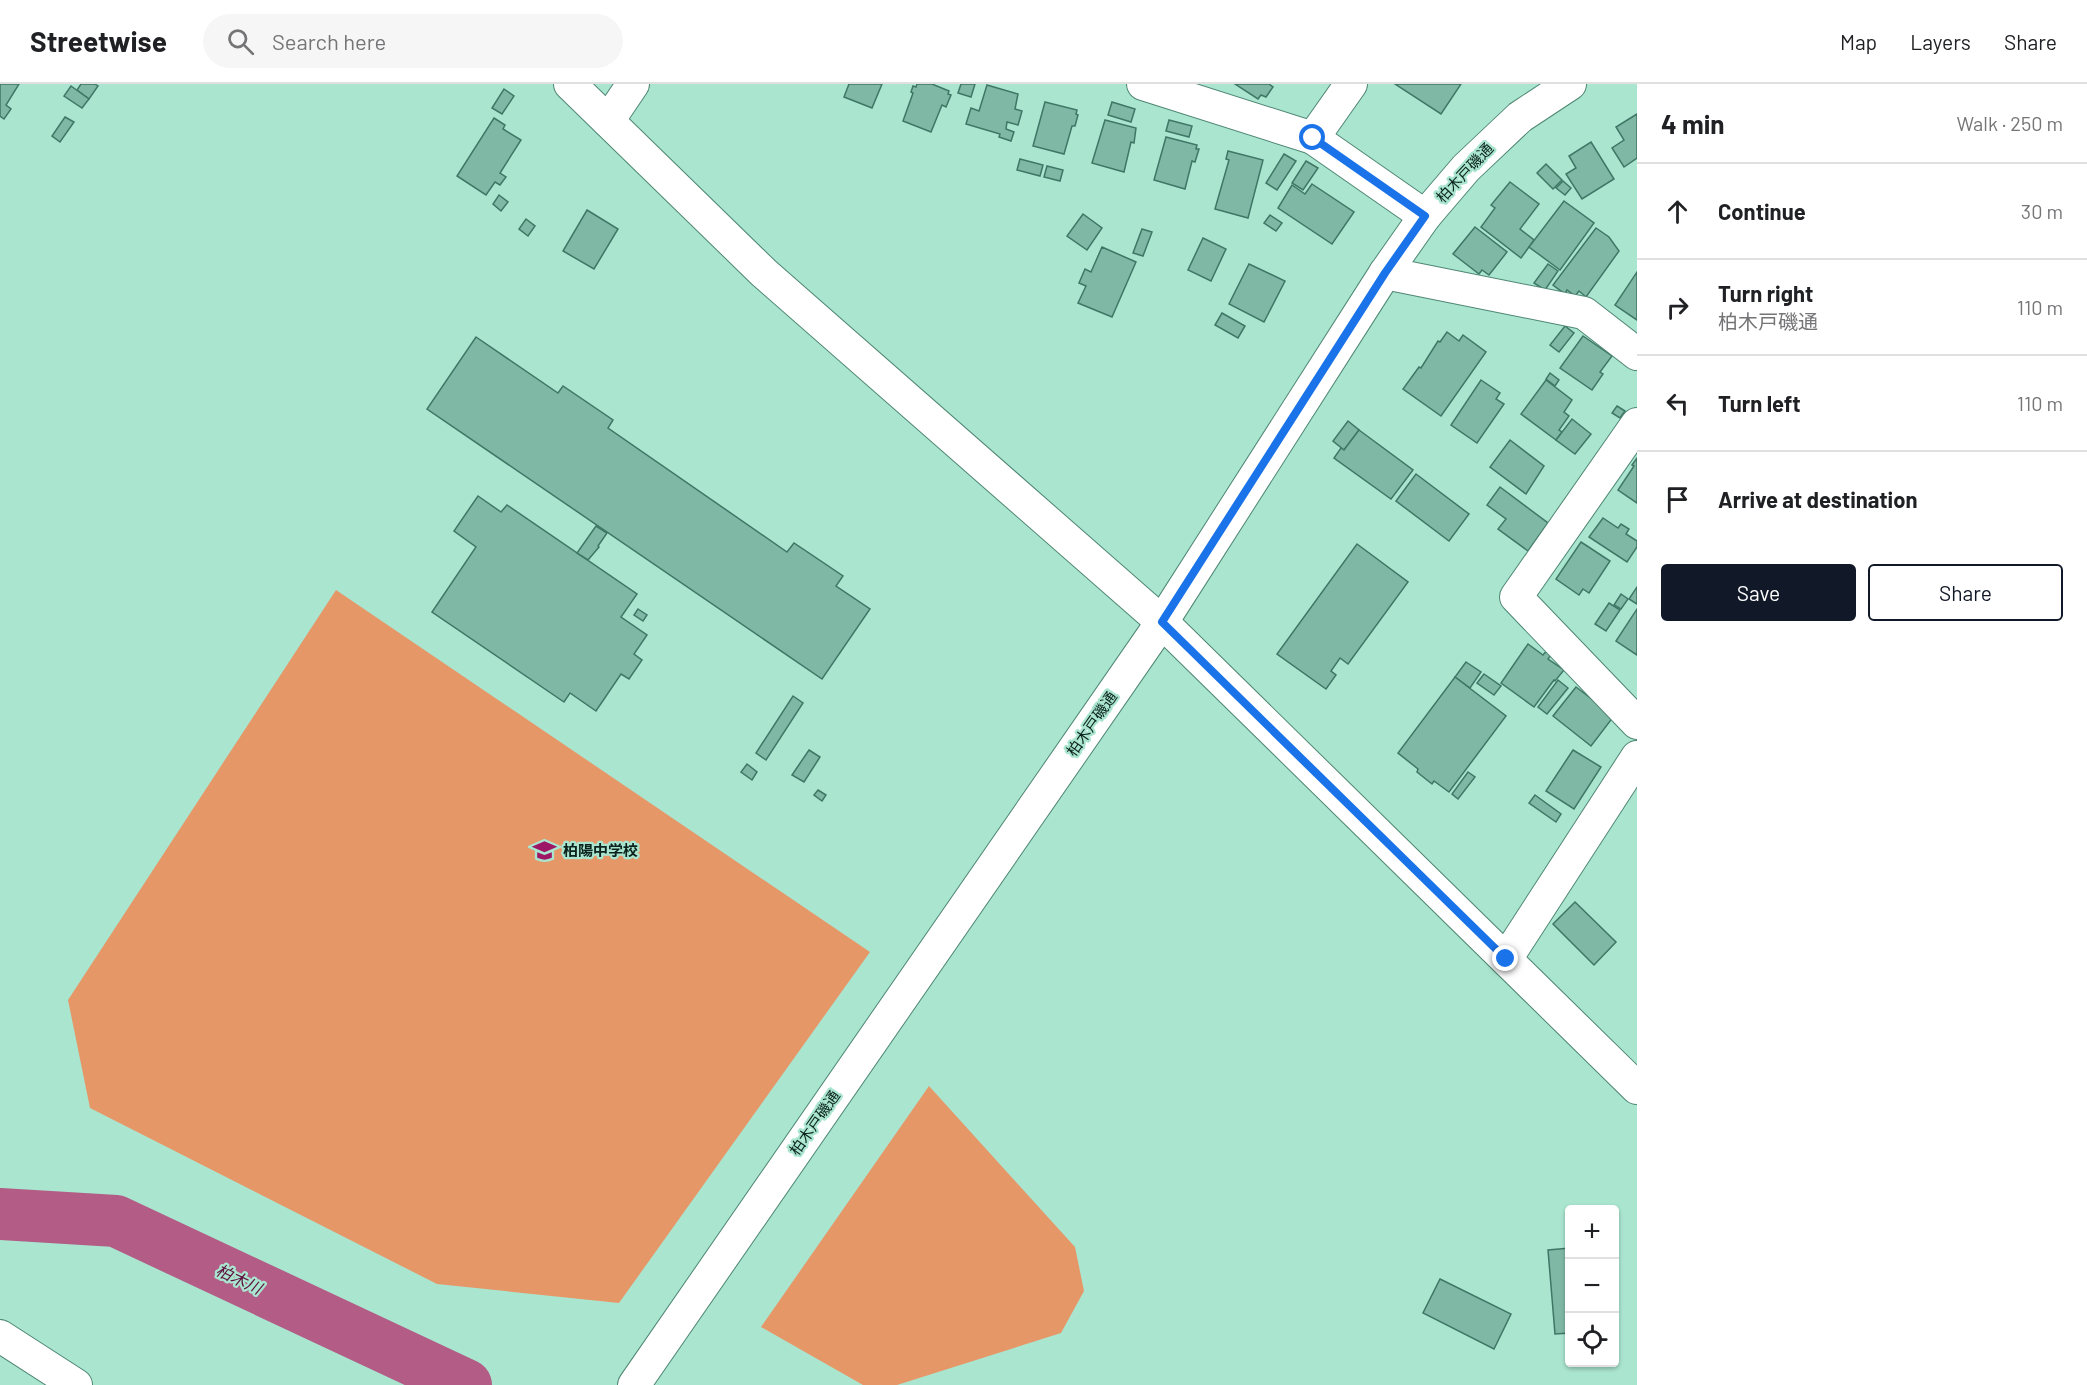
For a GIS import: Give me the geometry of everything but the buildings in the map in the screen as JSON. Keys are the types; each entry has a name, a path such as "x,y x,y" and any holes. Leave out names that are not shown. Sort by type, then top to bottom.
{"street":[{"path":"570,84 764,273 1162,622 1637,1088"},
{"path":"609,121 633,84"},
{"path":"1143,84 1313,138 1425,216"},
{"path":"1313,138 1351,84"},
{"name":"柏木戸磯通","path":"634,1385 1162,622 1385,273 1425,216 1466,168 1520,117 1570,84"},
{"path":"1385,273 1584,313 1637,354"},
{"path":"1637,424 1516,597 1637,723"},
{"path":"1506,959 1637,758"},
{"path":"0,1336 76,1385"}],"shaded area":[{"path":"336,590 870,952 619,1303 437,1284 90,1108 68,1000"},
{"path":"929,1086 1075,1247 1084,1291 1061,1333 897,1385 863,1385 761,1327"}],"waterway":[{"name":"柏木川","path":"0,1214 116,1221 466,1385"}],"place":[{"name":"柏陽中学校","path":"545,851"}],"route":[{"path":"1313,138 1425,216 1385,273 1162,622 1506,959"}]}
